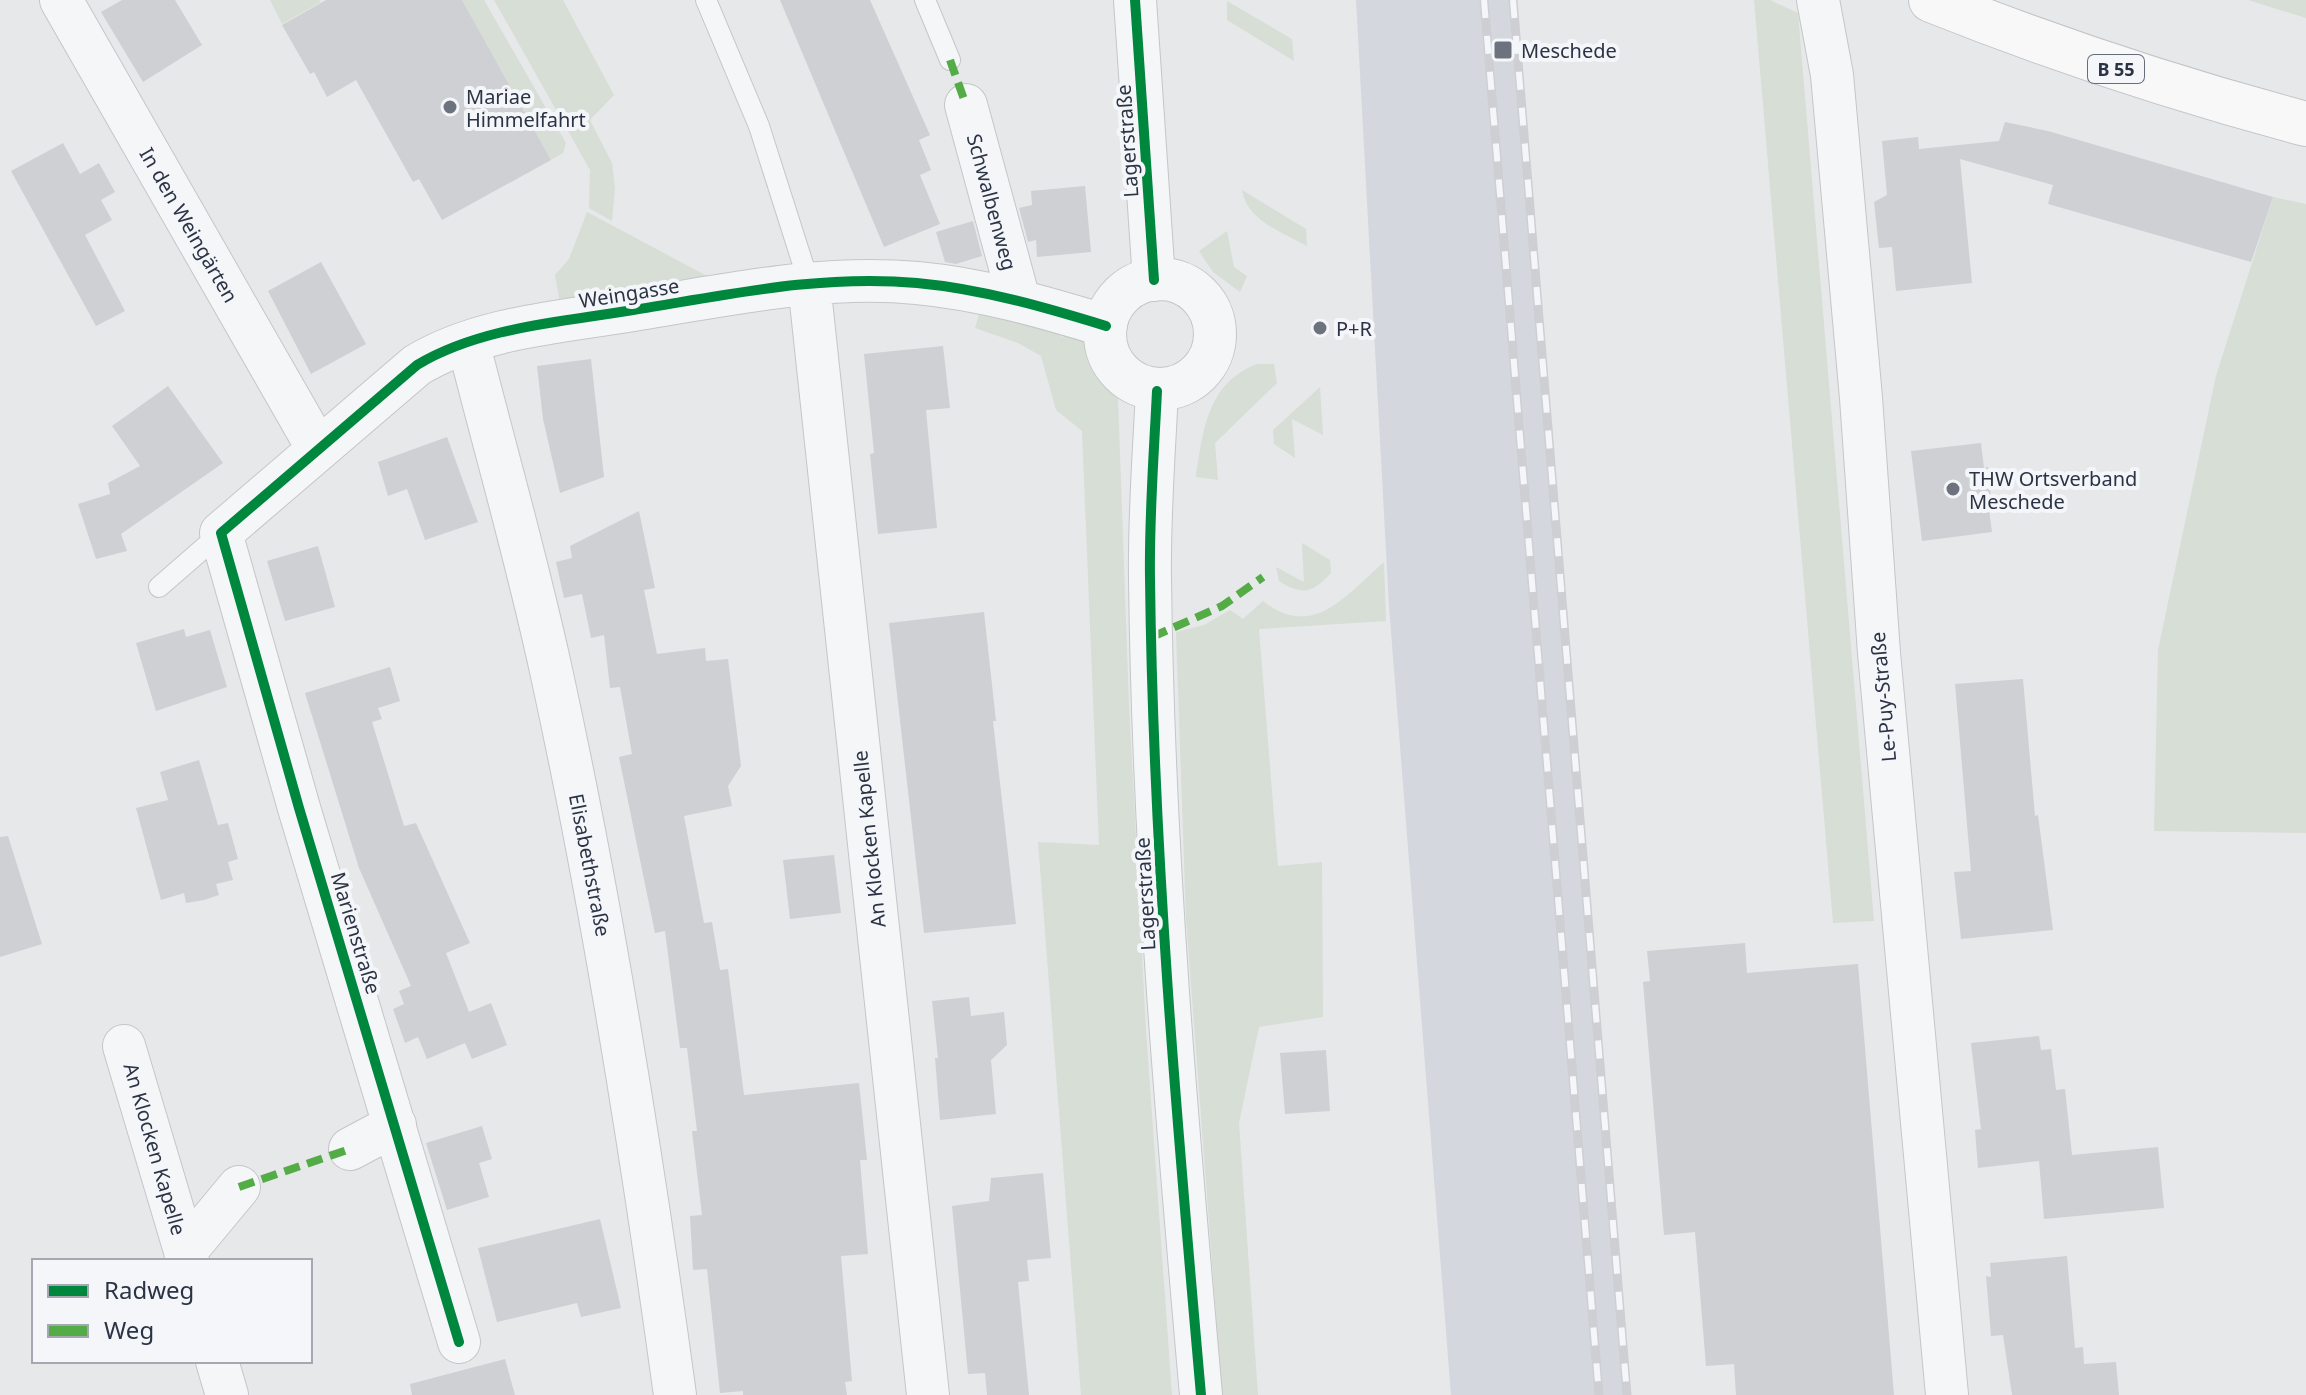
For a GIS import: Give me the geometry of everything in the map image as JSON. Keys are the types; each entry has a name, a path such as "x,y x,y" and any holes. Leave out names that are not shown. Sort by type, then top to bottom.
{"main road":[{"name":"B 55","path":"1931,0 2020,36 2121,71 2306,124"}],"street":[{"name":"In den Weingärten","path":"61,0 318,449"},
{"name":"Lagerstraße","path":"1135,0 1154,280"},
{"name":"Le-Puy-Straße","path":"1818,0 1832,75 1860,383 1882,684 1947,1395"},
{"name":"Schwalbenweg","path":"966,105 1019,300"},
{"path":"1154,280 1181,283 1195,292 1206,303 1216,335 1204,369 1189,381 1157,391 1123,375 1109,352 1106,326 1120,296 1133,286 1154,280"},
{"name":"Weingasse","path":"221,533 417,365 444,350 468,342 550,324 809,283 916,283 1019,300 1106,326"},
{"name":"An Klocken Kapelle","path":"809,283 928,1395"},
{"name":"Elisabethstraße","path":"468,342 552,674 599,905 644,1171 675,1395"},
{"name":"Lagerstraße","path":"1157,391 1150,576 1154,709 1170,1042 1201,1395"},
{"name":"Marienstraße","path":"221,533 299,808 459,1342"},
{"name":"An Klocken Kapelle","path":"124,1046 186,1257"},
{"path":"350,1149 395,1125"},
{"name":"An Klocken Kapelle","path":"186,1257 239,1187"},
{"path":"218,1363 227,1395"}],"lane":[{"path":"706,0 759,126 809,283"},
{"path":"925,0 950,60"},
{"path":"159,587 221,533"}],"shaded area":[{"path":"270,0 319,0 321,2 282,24"},
{"path":"462,0 484,0 566,143 563,153 551,160"},
{"path":"494,0 563,0 614,95 590,120 612,163 615,188 612,221 589,208 590,170"},
{"path":"1356,0 1511,0 1627,1395 1451,1395 1389,606"},
{"path":"1754,0 1770,0 1798,13 1874,921 1833,923"},
{"path":"2248,0 2306,0 2306,18"},
{"path":"1227,1 1292,39 1294,61 1227,20"},
{"path":"1242,190 1306,229 1307,246 1258,218 1245,201"},
{"path":"2273,197 2306,204 2306,833 2154,831 2158,650 2216,376"},
{"path":"587,212 724,285 561,309 555,275 569,259"},
{"path":"1227,231 1234,267 1247,276 1240,292 1213,272 1199,251"},
{"path":"980,311 1062,337 1084,331 1092,356 1118,399 1129,704 1146,1031 1172,1395 1081,1395 1038,842 1099,845 1082,431 1056,410 1041,356 1018,343 975,328"},
{"path":"1257,364 1274,364 1277,383 1215,443 1218,480 1196,477 1210,410 1227,383"},
{"path":"1320,387 1323,435 1292,419 1295,458 1274,444 1273,430"},
{"path":"1302,543 1330,560 1331,573 1319,585 1307,590 1294,589 1279,581 1276,567 1304,582"},
{"path":"1384,562 1386,621 1259,629 1278,866 1322,862 1323,1017 1259,1027 1239,1123 1258,1395 1222,1395 1186,918 1176,632 1204,625 1230,610 1243,619 1263,601 1281,612 1313,615 1342,599"}],"building":[{"path":"122,0 175,0 202,45 143,82 101,12"},
{"name":"Mariae Himmelfahrt","path":"326,0 462,0 551,160 442,220 419,179 413,182 356,80 327,97 282,25"},
{"path":"780,0 870,0 930,135 919,140 931,170 920,175 940,224 884,247"},
{"path":"2005,122 2048,131 2273,197 2251,262 2048,204 2053,185 1960,159 1972,283 1896,291 1892,247 1879,248 1874,202 1887,195 1882,141 1918,137 1919,149 1999,141"},
{"path":"63,143 80,174 99,163 115,192 101,200 112,220 85,235 125,311 96,326 11,171"},
{"path":"1085,186 1091,252 1037,257 1036,240 1028,242 1019,208 1032,205 1031,191"},
{"path":"973,221 982,256 956,264 945,262 936,232"},
{"path":"321,262 366,344 311,374 268,291"},
{"path":"943,346 950,408 926,410 937,528 878,534 864,354"},
{"path":"591,359 604,477 560,493 543,419 537,366"},
{"path":"168,386 223,463 121,534 127,551 96,559 78,504 110,494 108,483 140,466 112,426"},
{"path":"447,437 478,522 425,540 407,489 388,496 378,462"},
{"name":"THW Ortsverband Meschede","path":"1981,443 1984,468 1988,467 1992,532 1922,541 1911,451"},
{"path":"639,511 655,588 644,590 657,654 705,648 706,661 728,659 741,766 728,786 732,806 684,816 704,923 712,922 720,970 728,969 744,1095 859,1083 867,1160 860,1160 868,1254 841,1256 852,1381 845,1382 847,1395 720,1393 707,1269 693,1270 690,1216 702,1215 692,1131 697,1131 687,1048 680,1048 665,931 655,933 619,757 632,754 620,687 610,688 604,635 591,638 582,594 564,598 556,562 572,558 570,546"},
{"path":"318,546 335,607 285,621 267,561"},
{"path":"984,612 1016,924 924,933 889,623"},
{"path":"184,629 186,637 210,630 227,687 156,711 136,643"},
{"path":"390,667 400,701 378,708 382,719 372,722 404,826 416,823 470,943 446,953 469,1012 491,1003 507,1045 472,1059 465,1043 427,1059 418,1037 405,1043 393,1009 404,1004 399,991 411,986 359,868 305,693"},
{"path":"2023,679 2035,816 2038,815 2053,930 1961,939 1954,872 1971,871 1955,684"},
{"path":"199,760 218,825 228,823 238,859 228,862 233,880 216,884 219,895 204,900 186,903 184,893 161,900 136,808 168,800 160,772"},
{"path":"8,836 42,944 0,957 0,837"},
{"path":"834,855 841,913 790,919 783,860"},
{"path":"1745,943 1747,973 1858,964 1894,1395 1736,1395 1734,1364 1706,1366 1695,1232 1664,1235 1643,982 1650,981 1647,951"},
{"path":"969,997 971,1016 1004,1012 1007,1045 991,1060 996,1114 940,1120 932,1001"},
{"path":"2039,1036 2041,1050 2051,1049 2056,1090 2065,1089 2072,1155 2158,1147 2164,1208 2044,1219 2039,1161 1978,1168 1975,1130 1981,1129 1971,1043"},
{"path":"1326,1050 1330,1111 1285,1114 1280,1053"},
{"path":"482,1126 492,1159 479,1163 489,1197 447,1210 426,1143"},
{"path":"1043,1173 1051,1258 1027,1260 1029,1281 1018,1282 1029,1395 987,1395 985,1373 968,1374 952,1206 989,1201 991,1178"},
{"path":"600,1219 621,1308 581,1317 577,1303 497,1322 478,1248"},
{"path":"2067,1256 2075,1348 2083,1347 2084,1364 2116,1362 2119,1395 2012,1395 2003,1335 1991,1336 1986,1276 1991,1277 1990,1263"},
{"path":"505,1359 515,1395 412,1395 410,1384"}],"railway":[{"path":"1484,0 1599,1395"},
{"path":"1513,0 1627,1395"}],"marked path":[{"path":"950,60 966,105"},
{"path":"1152,637 1222,606 1263,577"},
{"path":"239,1187 350,1149"}],"cycle path":[{"path":"1135,0 1154,280"},
{"path":"459,1342 299,808 221,533 417,365 441,352 494,334 739,292 846,281 917,283 989,294 1106,326"},
{"path":"1157,391 1150,555 1156,783 1175,1089 1201,1395"}],"place":[{"name":"Meschede","path":"1503,50"},
{"name":"Mariae Himmelfahrt","path":"450,107"},
{"name":"P+R","path":"1320,328"},
{"name":"THW Ortsverband Meschede","path":"1953,489"}]}
